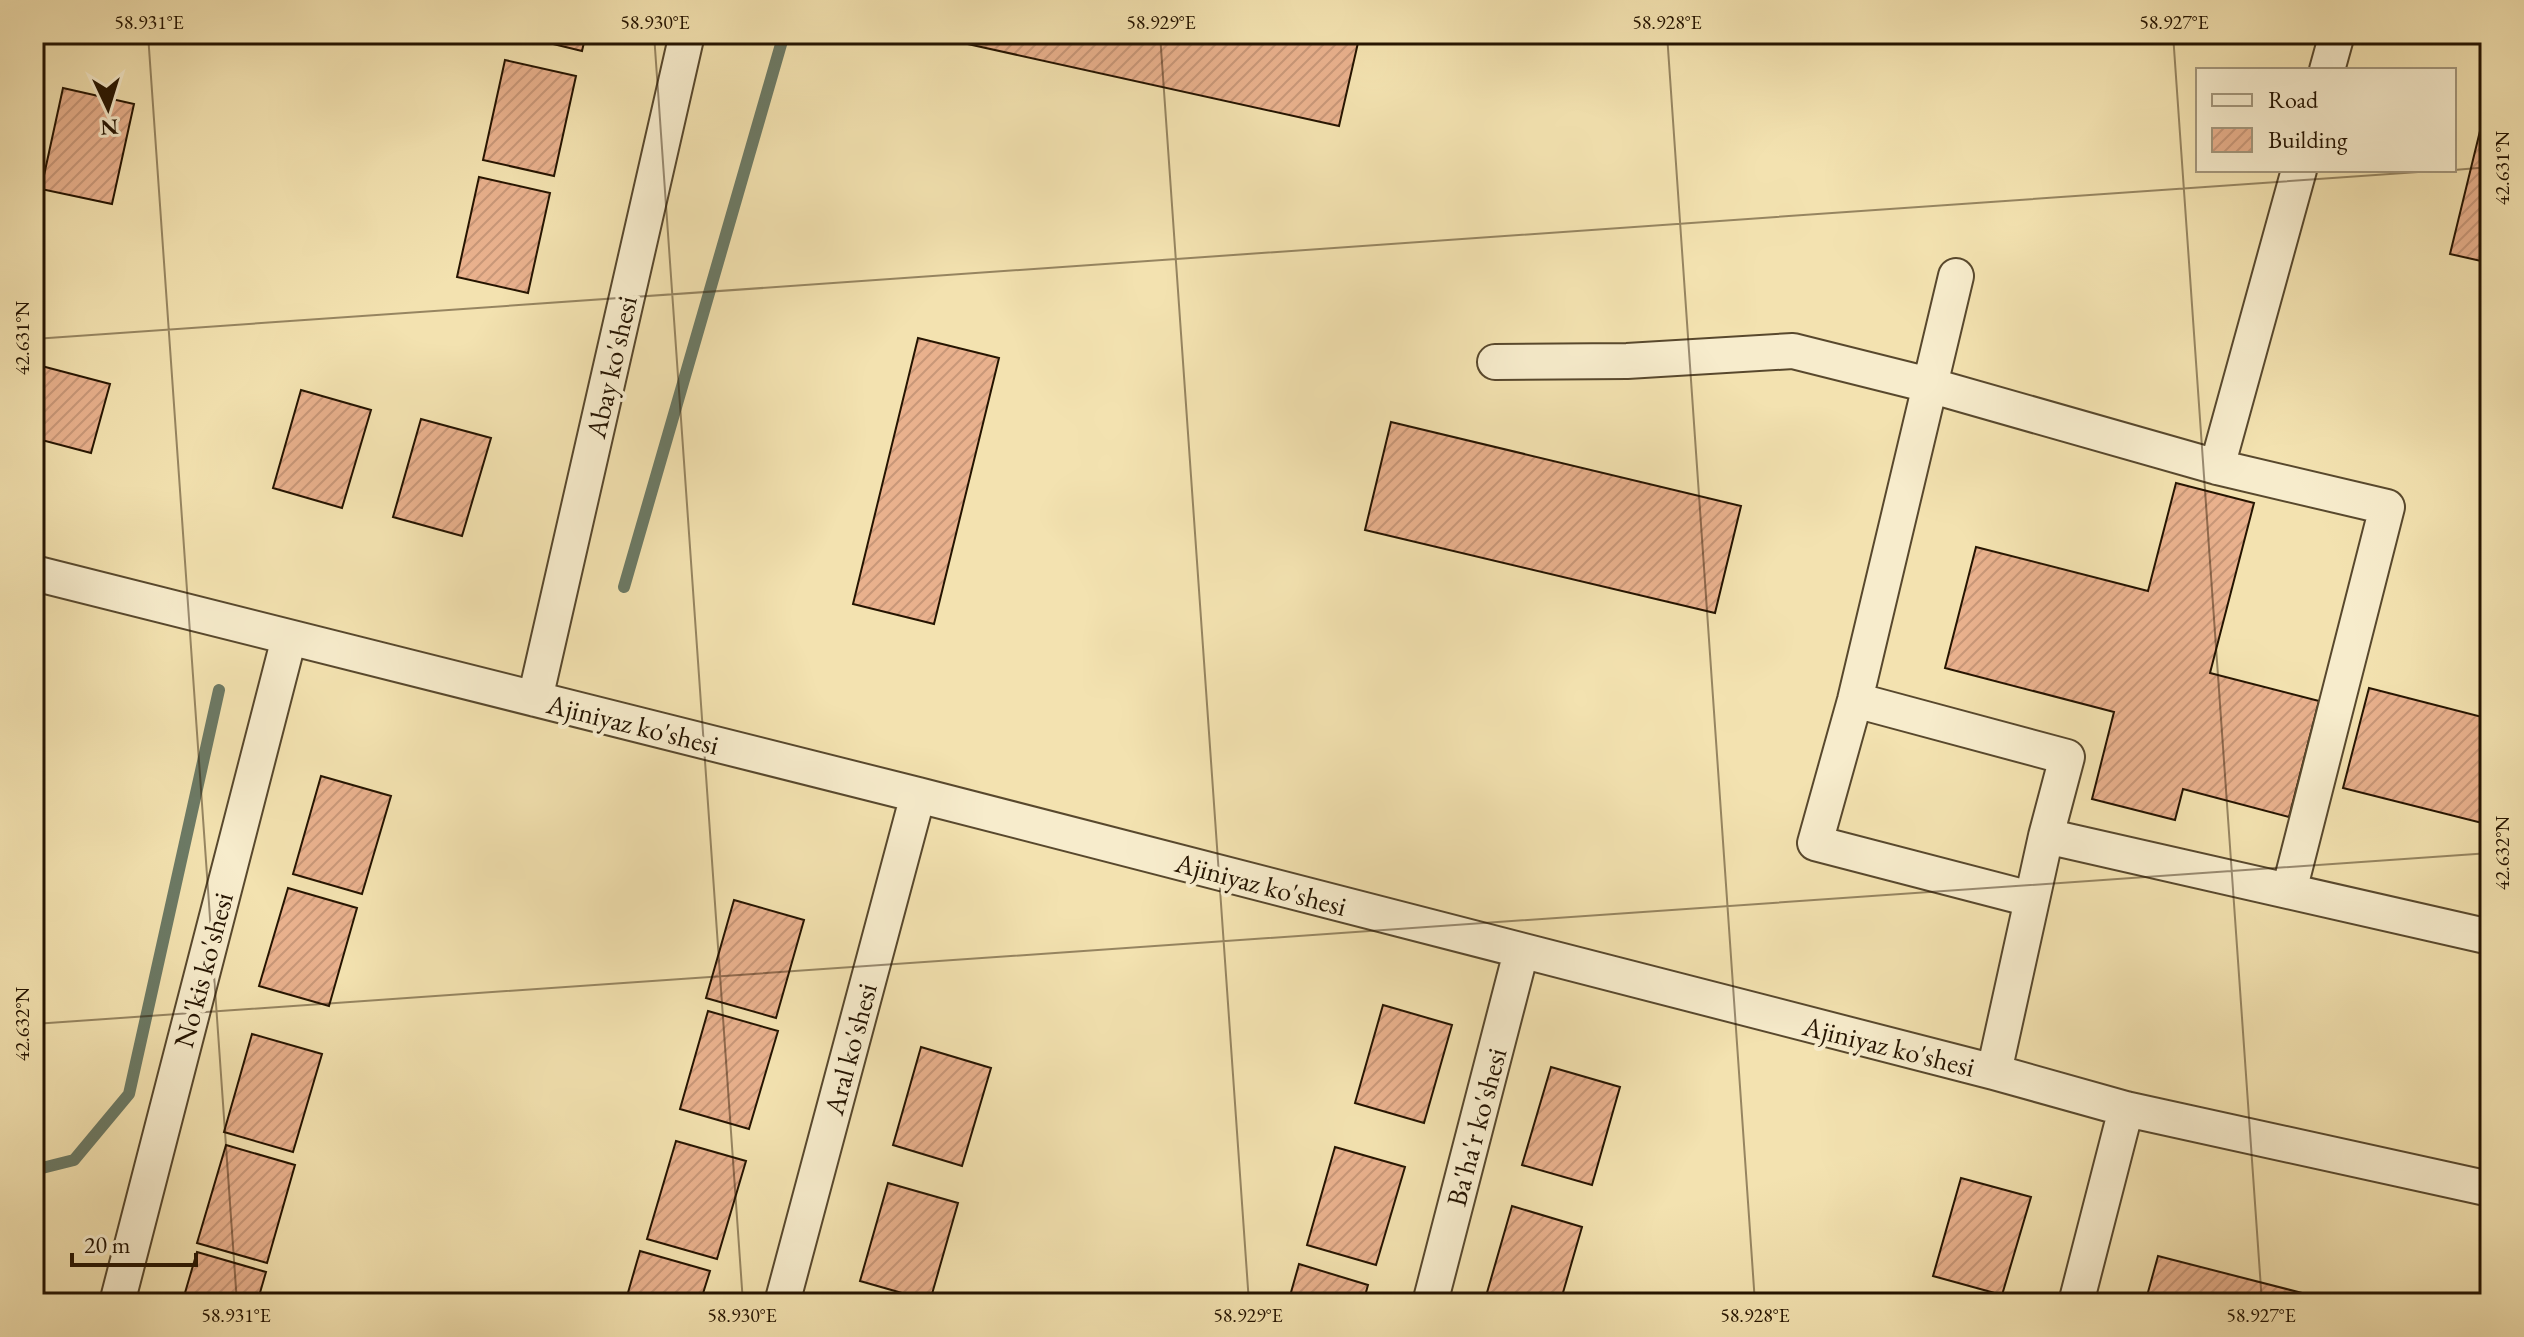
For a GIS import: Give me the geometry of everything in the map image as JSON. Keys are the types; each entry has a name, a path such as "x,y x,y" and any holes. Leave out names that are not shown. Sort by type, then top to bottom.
{"street":[{"name":"Abay ko'shesi","path":"535,699 687,34"},
{"path":"2328,68 2337,34"},
{"path":"2217,467 2298,172"},
{"path":"1956,276 1855,700 1815,843 2031,899"},
{"path":"1495,362 1627,361 1793,351 1929,385 2217,467 2387,507 2289,891"},
{"name":"Ajiniyaz ko'shesi","path":"34,573 918,795 1994,1072 2126,1109 2490,1189"},
{"name":"No'kis ko'shesi","path":"117,1303 289,638"},
{"path":"1855,700 2067,757 2031,899 1994,1072"},
{"name":"Aral ko'shesi","path":"782,1303 918,795"},
{"path":"2046,836 2490,937"},
{"name":"Ba'ha'r ko'shesi","path":"1430,1303 1521,952"},
{"path":"2076,1303 2126,1109"}],"building":[{"path":"512,34 586,34 582,51"},
{"path":"965,34 1360,34 1339,126 963,43"},
{"path":"505,60 576,76 554,176 483,160"},
{"path":"63,88 134,104 112,204 41,189"},
{"path":"2480,131 2490,134 2490,263 2450,254"},
{"path":"479,177 550,193 528,293 457,277"},
{"path":"918,338 999,358 934,624 853,604"},
{"path":"34,364 110,384 91,453 34,438"},
{"path":"301,390 371,410 342,508 273,488"},
{"path":"421,419 491,438 462,536 393,517"},
{"path":"1391,422 1741,506 1715,613 1365,530"},
{"path":"2176,483 2254,503 2210,673 2319,701 2289,817 2183,789 2175,820 2092,799 2114,712 1945,668 1976,547 2148,591"},
{"path":"2369,688 2490,719 2490,825 2343,788"},
{"path":"321,776 391,796 362,894 293,874"},
{"path":"288,888 357,908 329,1006 259,986"},
{"path":"734,900 804,920 776,1018 706,998"},
{"path":"1383,1005 1452,1025 1424,1123 1355,1103"},
{"path":"708,1011 778,1031 749,1129 680,1109"},
{"path":"252,1034 322,1054 293,1152 224,1132"},
{"path":"921,1047 991,1068 962,1166 893,1145"},
{"path":"1551,1067 1620,1087 1592,1185 1522,1165"},
{"path":"676,1141 746,1161 717,1259 647,1239"},
{"path":"226,1145 295,1165 267,1263 197,1243"},
{"path":"1335,1147 1405,1167 1376,1265 1307,1245"},
{"path":"1961,1178 2031,1197 2002,1295 1933,1276"},
{"path":"888,1183 958,1203 930,1301 860,1281"},
{"path":"1512,1206 1582,1227 1560,1303 1484,1303"},
{"path":"640,1251 710,1271 700,1303 625,1303"},
{"path":"197,1252 266,1272 257,1303 182,1303"},
{"path":"2158,1256 2341,1303 2145,1303"},
{"path":"1299,1264 1368,1285 1363,1303 1288,1303"}],"waterway":[{"path":"624,587 784,34"},
{"path":"34,1170 74,1160 129,1094 219,690"}]}
